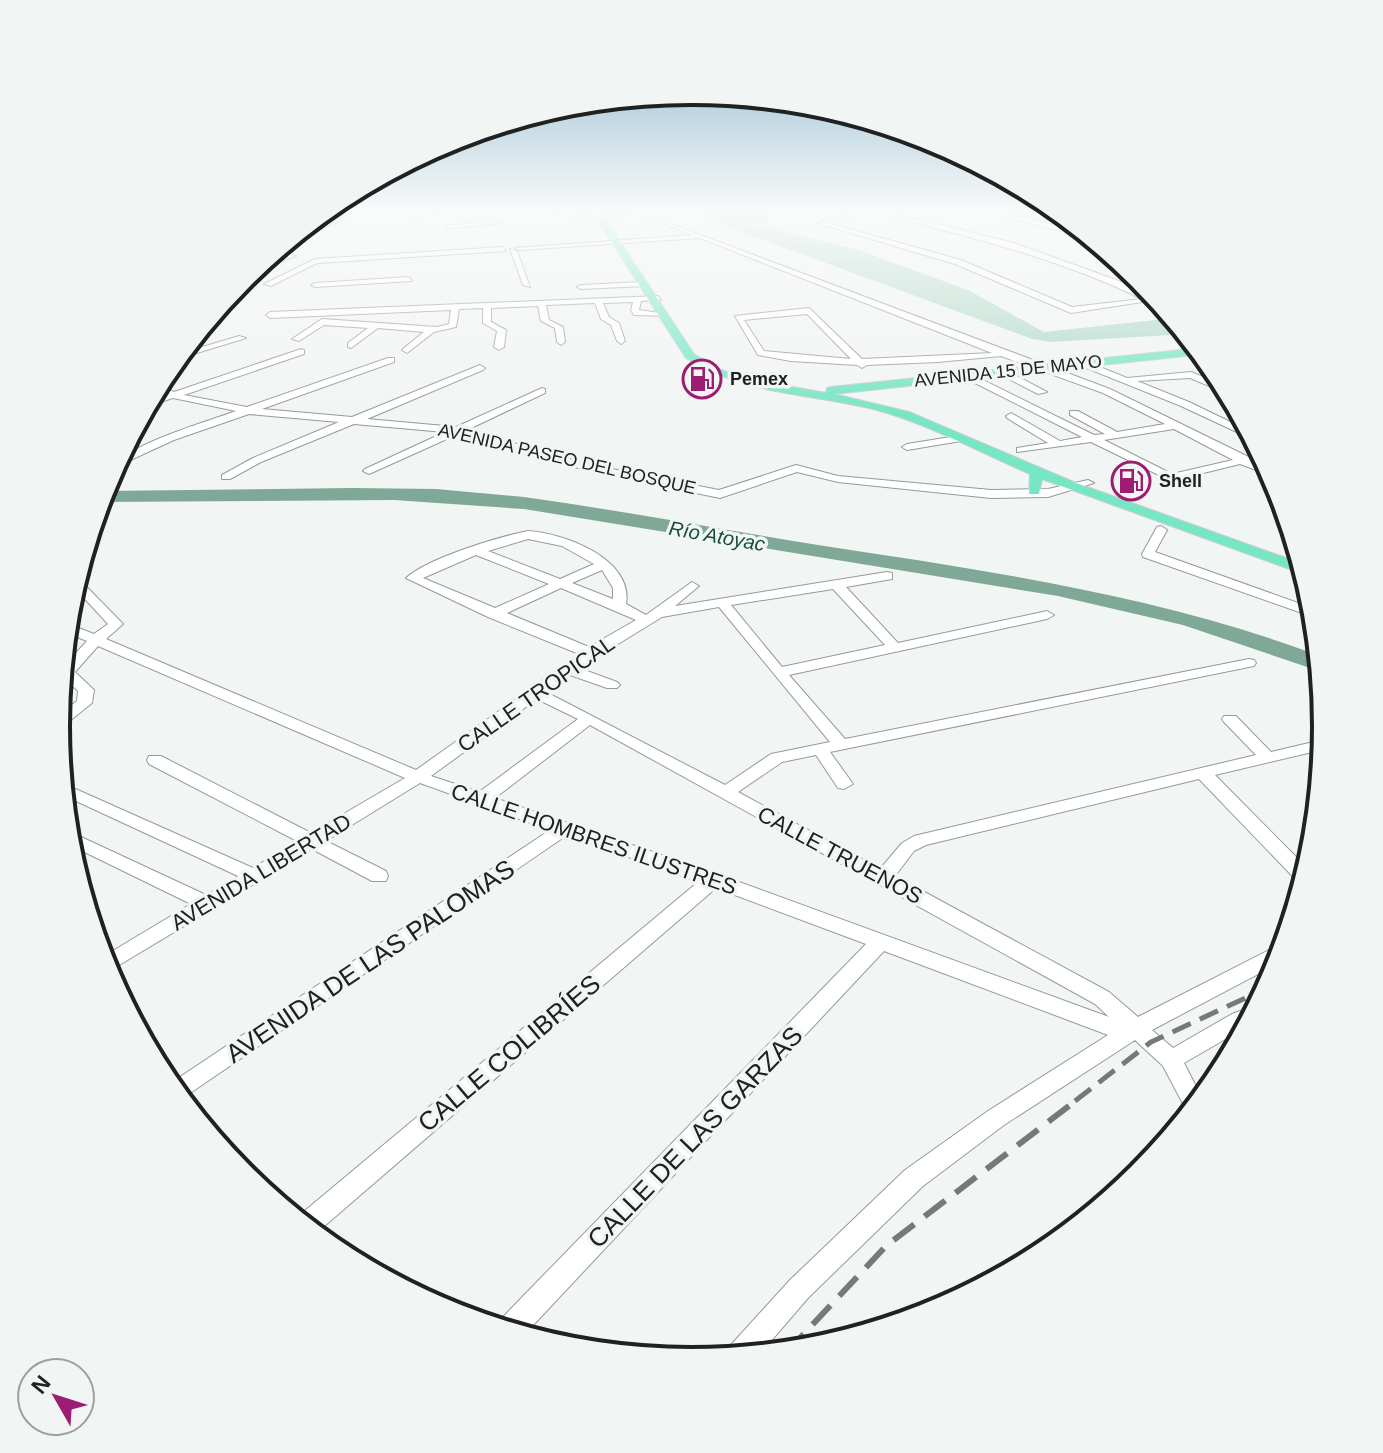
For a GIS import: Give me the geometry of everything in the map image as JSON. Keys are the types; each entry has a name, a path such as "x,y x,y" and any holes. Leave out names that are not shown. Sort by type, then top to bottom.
{"main road":[{"path":"637,277 690,356 711,371 768,386 828,393 904,414 1040,473 1078,483 1289,555"},
{"path":"638,277 650,300 698,354 713,364 742,374 914,411"},
{"name":"AVENIDA 15 DE MAYO","path":"828,393 971,377 1010,376 1189,354"},
{"name":"AVENIDA 15 DE MAYO","path":"828,393 1053,370"},
{"path":"892,388 887,394 914,411 968,436 1078,483 1292,565"},
{"path":"1028,492 1040,473"}],"street":[{"path":"268,284 282,277"},
{"path":"523,277 527,285"},
{"path":"810,277 1005,354 1098,387 1256,467"},
{"path":"815,277 1020,354 1053,370"},
{"path":"993,277 1071,310 1144,301"},
{"path":"1099,277 1137,293"},
{"path":"315,285 409,279 410,291"},
{"path":"581,287 642,284"},
{"path":"550,289 545,321 559,327 561,342"},
{"path":"603,289 605,319 615,323 621,341"},
{"path":"496,291 487,323 502,330 499,347"},
{"path":"441,308 442,294"},
{"path":"382,310 387,296"},
{"path":"324,317 331,298"},
{"path":"296,339 324,317 382,310 650,300"},
{"path":"650,300 635,310 637,313 662,314"},
{"path":"276,301 270,315 324,317 376,326 431,330 451,327 454,308"},
{"path":"862,365 809,311 738,318 761,353 795,360 862,365 1020,354"},
{"path":"351,345 376,326"},
{"path":"407,350 431,330"},
{"path":"195,352 242,338"},
{"path":"163,399 301,352"},
{"path":"132,456 170,438 391,360"},
{"path":"1086,365 1126,379 1237,430"},
{"path":"226,477 257,460 480,368"},
{"path":"1126,379 1191,375 1209,383"},
{"path":"1010,376 1042,392"},
{"path":"971,377 1171,478 1235,463"},
{"path":"369,471 542,391"},
{"name":"AVENIDA PASEO DEL BOSQUE","path":"168,393 251,411 457,430 589,468 720,494 796,468 858,482 991,494 1048,493 1078,483"},
{"path":"1074,413 1115,435"},
{"path":"1011,416 1058,444"},
{"path":"1021,450 1174,426"},
{"path":"907,447 957,439"},
{"path":"1161,530 1148,554 1302,609"},
{"path":"590,653 413,578 477,551 533,535 577,548 604,564 621,588 619,606"},
{"path":"477,551 651,617"},
{"path":"493,614 604,564"},
{"name":"CALLE TROPICAL","path":"651,617 887,576"},
{"name":"CALLE TROPICAL","path":"418,777 590,653 651,617 692,586"},
{"path":"838,586 894,647"},
{"path":"73,664 116,624 85,591"},
{"path":"723,604 766,661 781,672 840,744"},
{"path":"781,672 1047,615"},
{"name":"CALLE HOMBRES ILUSTRES","path":"77,631 418,777 1133,1030 1171,1060 1190,1098"},
{"path":"724,793 777,758 1249,663"},
{"path":"569,669 612,685"},
{"path":"70,713 84,703 86,690 72,677"},
{"name":"CALLE TRUENOS","path":"537,693 884,877 1102,998 1133,1030"},
{"path":"482,799 589,718"},
{"path":"1230,719 1268,758"},
{"path":"884,877 908,847 920,840 1312,747"},
{"path":"819,748 844,784"},
{"path":"155,760 379,876"},
{"path":"1203,773 1296,868"},
{"name":"AVENIDA LIBERTAD","path":"115,959 418,777"},
{"path":"74,793 254,876"},
{"name":"AVENIDA DE LAS PALOMAS","path":"185,1086 565,828"},
{"path":"81,843 207,904"},
{"name":"CALLE COLIBRÍES","path":"313,1220 713,880"},
{"name":"CALLE DE LAS GARZAS","path":"517,1323 881,942"},
{"path":"749,1345 799,1289 914,1178 996,1118 1133,1030 1268,960"},
{"path":"1171,1060 1239,1021"}],"green space":[{"path":"863,277 932,277 968,290 1044,332 1161,319 1174,335 1051,342 1032,339"}],"waterway":[{"name":"Río Atoyac","path":"114,497 394,494 524,503 1058,590 1192,621 1310,661"}],"railway":[{"path":"1075,1101 1151,1042 1252,995"},
{"path":"800,1338 886,1246 1078,1099"}],"place":[{"name":"Pemex","path":"702,379"},
{"name":"Shell","path":"1131,481"}]}
